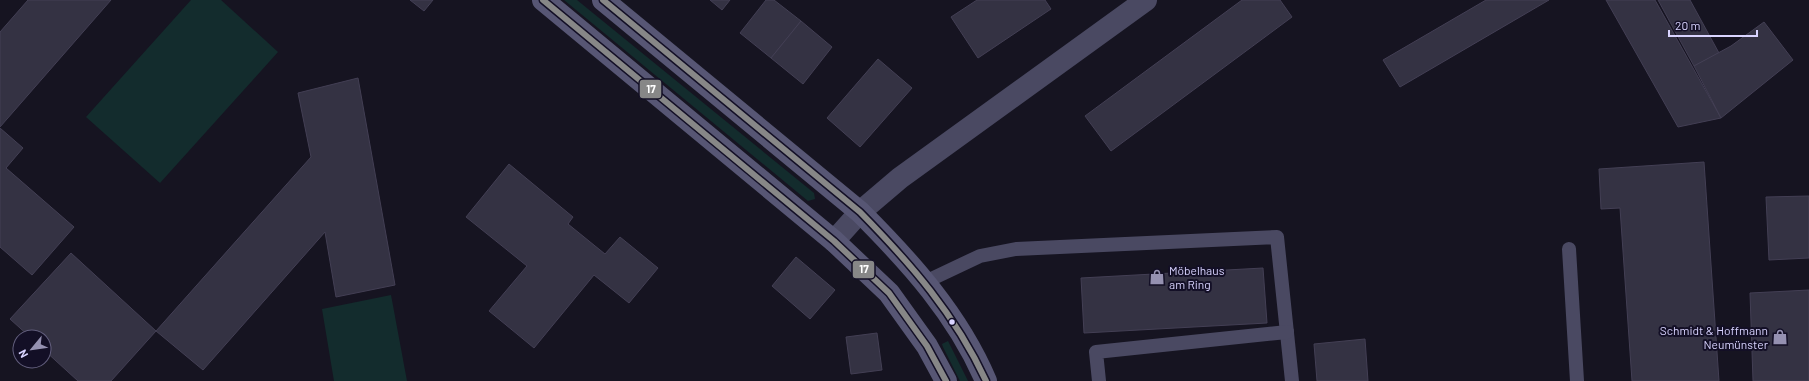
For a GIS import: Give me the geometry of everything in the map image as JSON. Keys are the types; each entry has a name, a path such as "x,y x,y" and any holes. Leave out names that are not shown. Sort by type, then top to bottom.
{"main road":[{"path":"543,0 834,241 889,293 927,346 946,381"},
{"path":"603,0 860,212 887,238 925,282 953,320 986,381"}],"street":[{"path":"834,241 860,212 900,178 1146,0"}],"lane":[{"path":"925,282 980,256 1016,249 1277,237 1292,381"},
{"path":"1569,249 1576,381"},
{"path":"1099,381 1096,352 1287,332"}],"green space":[{"path":"191,0 221,0 278,52 160,183 86,117"},
{"path":"564,0 577,0 814,193 815,199 808,201"},
{"path":"391,295 407,381 334,381 322,309"},
{"path":"948,341 968,381 960,381 943,347 942,344"}],"building":[{"path":"28,0 111,0 0,127 0,32"},
{"path":"410,0 433,0 424,11"},
{"path":"710,0 730,0 722,10"},
{"path":"766,0 774,0 801,21 771,58 740,33"},
{"path":"977,0 1045,0 1051,9 978,58 951,17"},
{"path":"1242,0 1280,0 1292,17 1111,151 1085,116"},
{"path":"1486,0 1549,0 1400,87 1383,60"},
{"path":"1606,0 1655,0 1721,118 1678,127"},
{"path":"1658,0 1690,0 1719,53 1694,66"},
{"path":"801,21 832,47 803,84 771,58"},
{"path":"1764,22 1793,60 1721,118 1694,66 1731,46"},
{"path":"878,59 912,88 860,147 827,118"},
{"path":"358,78 395,285 336,297 325,232 203,370 156,331 311,157 298,93"},
{"path":"0,128 23,148 6,168 74,227 32,275 0,247"},
{"path":"1704,162 1719,381 1632,381 1620,208 1601,209 1599,169"},
{"path":"509,164 573,217 568,224 605,254 620,237 658,268 629,303 594,275 534,348 489,311 527,266 466,217"},
{"path":"1809,196 1809,258 1769,260 1766,197"},
{"path":"71,253 156,331 111,381 78,381 52,357 52,329 21,329 10,319"},
{"path":"796,257 835,290 810,319 772,286"},
{"path":"1263,268 1267,323 1084,333 1081,278"},
{"name":"Schmidt & Hoffmann Neumünster","path":"1809,290 1809,381 1753,381 1750,293"},
{"path":"877,333 882,370 851,374 846,337"},
{"path":"1365,339 1368,381 1317,381 1314,344"}],"transit line":[{"name":"17","path":"543,0 834,241 889,293 927,346 946,381"},
{"name":"17","path":"603,0 860,212 897,251 946,312 974,357 986,381"}],"place":[{"name":"Möbelhaus am Ring","path":"1157,277"},
{"name":"Schmidt & Hoffmann Neumünster","path":"1780,337"}]}
